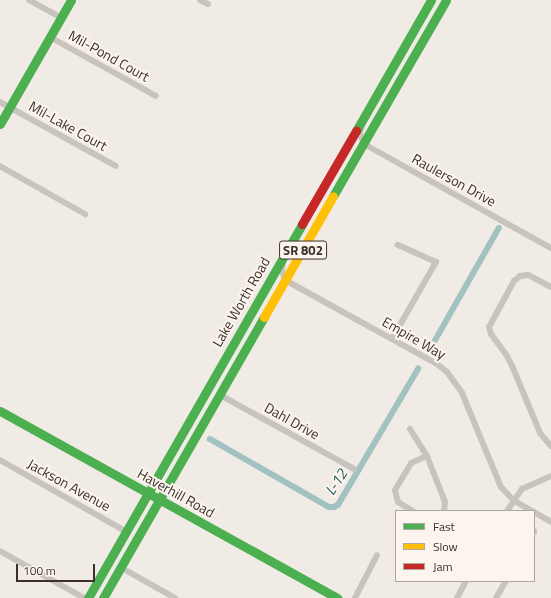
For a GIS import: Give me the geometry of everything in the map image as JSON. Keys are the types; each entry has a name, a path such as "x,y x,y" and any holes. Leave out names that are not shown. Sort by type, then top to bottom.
{"main road":[{"path":"0,124 71,0"},
{"name":"Lake Worth Road","path":"88,598 431,0"},
{"name":"Lake Worth Road","path":"103,598 446,0"},
{"name":"Haverhill Road","path":"0,411 338,598"}],"street":[{"path":"29,0 61,18"},
{"path":"200,0 208,4"},
{"name":"Mil-Pond Court","path":"50,37 156,96"},
{"name":"Mil-Lake Court","path":"0,102 116,166"},
{"path":"361,123 360,134 364,144"},
{"name":"Raulerson Drive","path":"364,144 551,248"},
{"path":"0,166 85,214"},
{"path":"392,339 436,262 398,245"},
{"path":"284,256 282,270 286,280"},
{"path":"551,287 528,275 516,278 489,326 491,334 514,368 540,432 551,446"},
{"name":"Empire Way","path":"286,280 437,364 453,378 462,394 497,479 514,500 530,510"},
{"name":"Dahl Drive","path":"220,395 354,469"},
{"path":"410,429 426,456 445,502 444,510"},
{"path":"410,510 398,502 395,490 411,463 426,456"},
{"name":"Jackson Avenue","path":"0,460 127,532"},
{"path":"508,510 525,486 551,476"},
{"name":"Empire Way","path":"535,513 551,522"},
{"path":"0,551 84,598"},
{"path":"355,598 377,555"},
{"path":"120,567 175,598"},
{"path":"457,598 465,582"},
{"path":"496,598 505,582"}],"waterway":[{"name":"L-12","path":"433,344 499,228"},
{"name":"L-12","path":"210,439 329,507 334,507 338,505 418,369"}],"traffic: fast":[{"path":"0,124 71,0"},
{"path":"356,131 431,0"},
{"path":"333,196 446,0"},
{"path":"88,598 302,224"},
{"path":"103,598 264,317"},
{"path":"0,411 338,598"}],"traffic: slow":[{"path":"264,317 333,196"}],"traffic: jam":[{"path":"302,224 356,131"}]}
